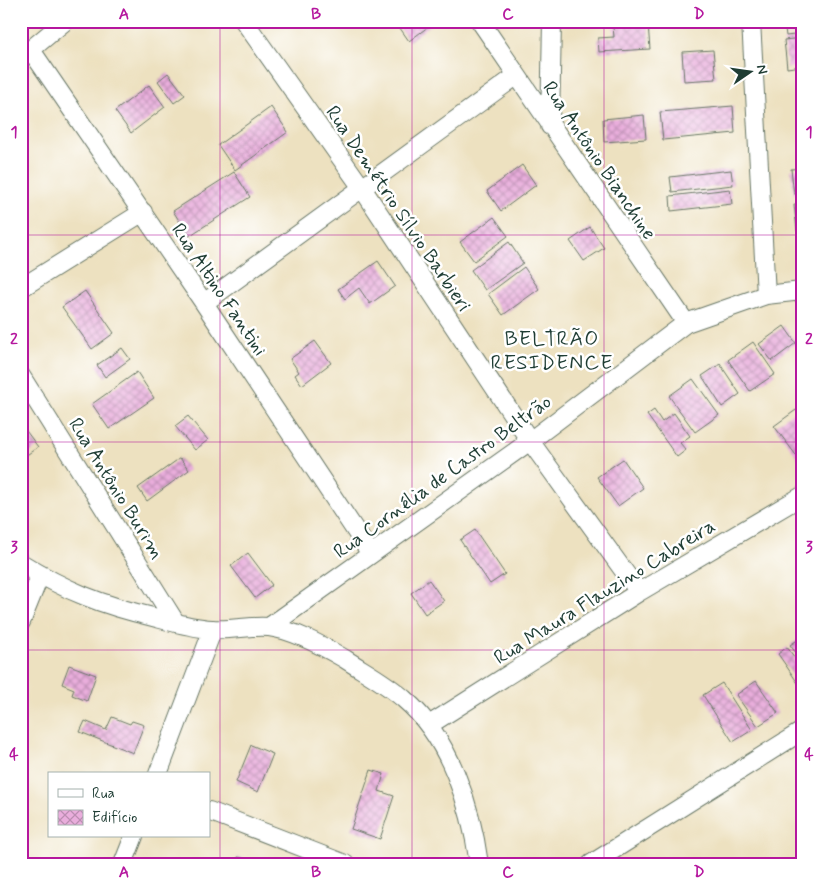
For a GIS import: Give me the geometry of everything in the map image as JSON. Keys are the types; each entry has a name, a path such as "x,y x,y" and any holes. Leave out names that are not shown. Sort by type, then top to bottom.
{"street":[{"path":"26,54 65,21"},
{"name":"Rua Demétrio Sílvio Barbieri","path":"244,21 362,188 530,441 639,592"},
{"name":"Rua Antônio Bianchine","path":"480,21 686,323"},
{"path":"550,126 552,21"},
{"path":"751,21 766,295"},
{"name":"Rua Altino Fantini","path":"26,54 143,212 370,554"},
{"path":"204,303 516,76"},
{"path":"21,288 143,212"},
{"name":"Rua Cornélia de Castro Beltrão","path":"269,627 530,441 686,323 766,295 802,291"},
{"name":"Rua Antônio Burim","path":"21,376 176,623"},
{"name":"Rua Maura Flauzino Cabreira","path":"429,725 639,592 802,496"},
{"path":"21,563 75,593 99,603 176,623 213,629 269,627 300,636 334,653 382,682 406,700 429,725 453,768 466,799 475,836 479,864"},
{"path":"21,622 40,575"},
{"path":"159,772 213,629"},
{"path":"592,864 802,731"},
{"path":"210,811 345,864"},
{"path":"123,864 133,838"}],"building":[{"path":"395,21 436,21 409,41"},
{"path":"784,21 802,21 802,34 786,36"},
{"path":"648,24 650,49 599,52 598,38 614,37 613,27"},
{"path":"802,38 802,66 787,68 784,40"},
{"path":"713,50 716,79 684,81 682,52"},
{"path":"168,73 185,95 174,103 158,81"},
{"path":"149,85 165,107 131,133 115,111"},
{"path":"733,106 735,133 663,140 660,112"},
{"path":"271,107 288,132 235,170 218,145"},
{"path":"644,115 646,139 604,142 603,119"},
{"path":"522,165 536,185 501,211 487,191"},
{"path":"802,168 802,193 794,194 791,169"},
{"path":"731,170 733,185 672,192 670,177"},
{"path":"234,172 250,197 189,236 173,211"},
{"path":"730,189 732,204 671,211 670,196"},
{"path":"802,204 802,230 797,231 794,205"},
{"path":"494,217 508,236 474,261 460,242"},
{"path":"590,227 604,248 584,261 570,241"},
{"path":"509,242 523,263 485,290 471,270"},
{"path":"378,261 395,286 370,304 359,288 345,299 338,289"},
{"path":"524,267 539,289 503,315 488,294"},
{"path":"85,291 114,333 92,349 62,307"},
{"path":"784,326 796,343 772,361 759,344"},
{"path":"315,341 331,363 302,385 295,375 299,372 290,359"},
{"path":"753,342 775,374 750,391 728,360"},
{"path":"122,348 130,359 105,377 97,365"},
{"path":"720,364 740,394 722,407 702,376"},
{"path":"137,372 154,398 109,429 92,404"},
{"path":"693,379 719,415 695,432 669,396"},
{"path":"654,410 662,422 674,413 690,436 680,443 686,450 677,457 647,415"},
{"path":"796,410 802,417 802,463 774,426"},
{"path":"188,416 208,440 195,450 175,426"},
{"path":"21,424 38,447 21,459"},
{"path":"180,458 189,470 147,501 138,488"},
{"path":"623,459 643,488 618,506 597,477"},
{"path":"475,530 505,574 490,584 460,540"},
{"path":"248,553 272,585 255,598 231,566"},
{"path":"429,580 444,601 425,614 411,593"},
{"path":"802,637 802,661 790,645"},
{"path":"787,647 802,668 802,689 778,654"},
{"path":"69,665 96,675 87,701 72,695 74,689 62,684"},
{"path":"756,681 778,713 758,726 736,695"},
{"path":"722,683 752,730 733,742 703,695"},
{"path":"112,717 130,724 132,721 144,725 133,753 80,732 85,721 106,730"},
{"path":"251,745 273,754 258,792 236,782"},
{"path":"371,770 384,774 379,791 394,796 380,839 351,829"},
{"path":"238,857 259,863 236,864"}],"district":[{"name":"BELTRÃO RESIDENCE","path":"552,350"}]}
